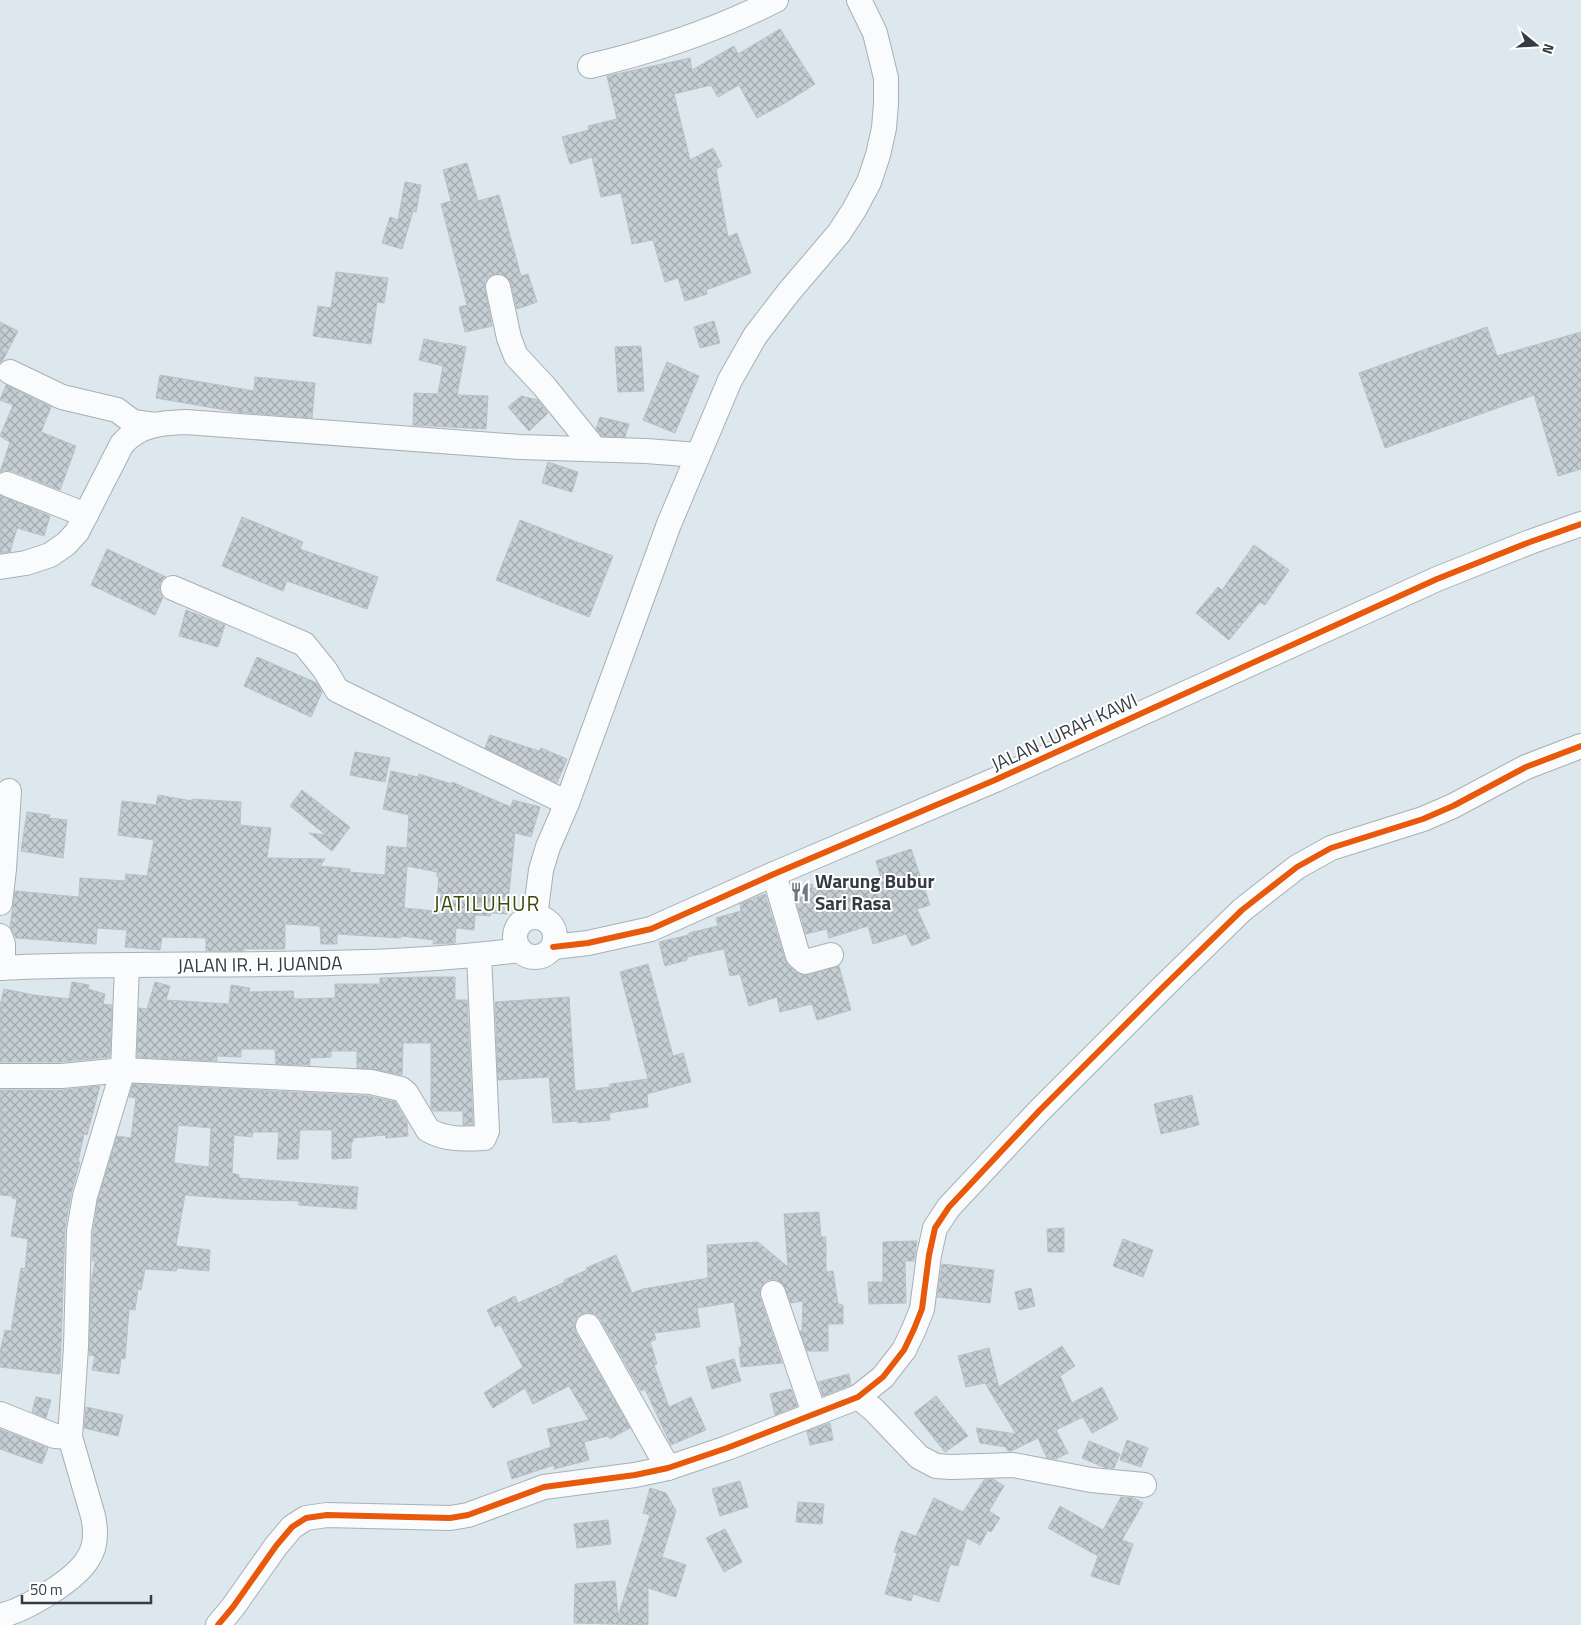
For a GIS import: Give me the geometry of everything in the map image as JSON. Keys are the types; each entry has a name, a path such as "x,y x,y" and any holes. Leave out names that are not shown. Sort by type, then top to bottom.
{"street":[{"path":"590,66 637,55 686,38 735,19 776,0"},
{"path":"535,917 541,870 548,847 567,803 669,524 730,380 755,336 788,293 839,234 869,182 884,128 886,78 875,33 858,0"},
{"path":"498,288 509,338 516,356 549,392 595,449"},
{"path":"10,372 62,397 117,410 132,422 155,425 186,422 510,446 595,449 698,456"},
{"path":"0,567 26,563 50,555 66,544 77,532 122,444 135,432 155,425"},
{"path":"6,484 86,515"},
{"name":"JALAN LURAH KAWI","path":"552,947 588,944 651,929 774,874 995,780 1437,579 1581,524"},
{"path":"174,588 304,644 337,690 567,803"},
{"path":"218,1625 292,1526 306,1518 327,1514 450,1518 468,1515 544,1487 635,1475 668,1468 727,1448 858,1397 883,1377 904,1350 914,1329 922,1309 933,1235 935,1228 946,1212 1039,1112 1242,910 1297,867 1331,848 1423,818 1453,806 1526,767 1581,746"},
{"path":"0,903 9,791"},
{"path":"774,874 801,959 805,962 831,955"},
{"path":"535,917 545,920 552,926 555,937 552,947 546,954 537,957 528,956 520,950 516,940 517,929 524,921 535,917"},
{"path":"0,936 3,944 2,968"},
{"name":"JALAN IR. H. JUANDA","path":"2,968 353,962 479,955 520,950"},
{"path":"0,1076 62,1076 123,1070 371,1082 406,1093 428,1130 434,1134 454,1139 484,1138 488,1130 479,955"},
{"path":"0,1616 49,1594 84,1565 95,1543 95,1528 70,1436 76,1347 79,1231 85,1196 123,1070 127,966"},
{"path":"773,1293 814,1413"},
{"path":"588,1326 668,1468"},
{"path":"858,1397 874,1410 919,1457 936,1466 1013,1465 1091,1480 1144,1485"},
{"path":"0,1414 55,1436 70,1436"}],"building":[{"path":"780,29 815,84 785,103 757,118 739,85 718,97 711,85 674,94 690,160 713,148 722,166 716,169 728,237 737,233 751,273 706,290 707,294 685,301 678,278 665,282 653,240 632,244 621,193 601,197 592,157 570,164 562,137 589,130 588,126 617,119 607,76 690,58 692,70 734,46 738,54"},
{"path":"467,163 478,201 499,195 521,276 528,274 537,302 517,309 508,278 502,274 495,274 488,277 485,283 492,326 465,332 459,307 467,305 441,204 451,201 443,170"},
{"path":"405,182 421,185 416,212 413,211 402,249 382,243 390,217 398,220"},
{"path":"336,272 388,278 384,303 377,302 371,344 313,336 318,306 331,308"},
{"path":"714,321 720,343 700,348 694,327"},
{"path":"0,322 18,331 0,363"},
{"path":"1487,327 1497,356 1581,332 1581,469 1558,476 1534,395 1385,448 1359,373"},
{"path":"424,339 466,347 457,395 488,396 486,429 413,425 414,393 438,394 443,366 419,360"},
{"path":"641,346 644,391 618,392 615,347"},
{"path":"667,362 699,376 675,433 643,420"},
{"path":"160,375 254,391 255,377 315,383 312,418 237,412 156,398"},
{"path":"6,385 51,407 41,432 76,446 60,490 12,471 5,470 0,472 10,442 0,436 13,405 0,400"},
{"path":"521,396 538,400 548,413 529,431 508,407"},
{"path":"600,417 629,424 625,437 602,436 596,429"},
{"path":"548,462 578,472 572,492 542,483"},
{"path":"0,495 50,516 44,536 17,528 10,552 0,553"},
{"path":"242,517 303,542 300,549 378,577 367,609 287,581 283,591 222,566"},
{"path":"520,520 613,556 589,617 496,580"},
{"path":"1254,545 1289,570 1265,605 1260,602 1229,640 1196,613 1218,587 1222,590"},
{"path":"107,549 166,577 160,583 159,590 163,597 155,615 91,585"},
{"path":"186,610 225,625 218,647 179,636"},
{"path":"257,657 317,683 322,692 311,717 244,686"},
{"path":"490,735 539,751 541,748 567,759 557,783 485,748"},
{"path":"355,752 390,758 385,782 350,775"},
{"path":"391,771 418,777 419,774 452,784 452,782 511,807 513,800 540,807 531,837 515,833 507,914 475,915 474,930 456,928 455,943 433,944 434,940 401,936 401,938 337,934 337,944 321,944 320,926 285,924 285,949 244,949 244,951 206,951 206,938 162,937 160,950 125,947 127,930 97,928 96,944 16,938 10,927 15,891 79,897 80,878 125,881 126,874 147,876 154,840 118,835 122,801 156,805 158,795 192,801 192,799 241,802 240,825 271,828 267,858 325,859 320,866 350,869 350,872 385,875 387,846 407,848 409,815 383,809","holes":["407,866 437,872 437,877 439,877 436,911 404,908"]},
{"path":"302,790 350,827 332,851 309,833 326,835 290,806"},
{"path":"27,812 50,815 49,818 67,820 63,858 21,851"},
{"path":"911,849 930,905 917,909 930,938 912,946 906,934 873,944 868,926 829,938 827,929 806,934 792,888 812,884 813,889 831,883 833,891 850,884 851,887 881,878 876,861"},
{"path":"765,894 785,960 789,966 802,975 809,975 839,966 851,1010 817,1020 812,1004 780,1012 777,997 749,1006 740,974 730,976 724,949 687,957 687,960 665,966 659,942 718,926 716,918 741,911 740,904"},
{"path":"648,964 673,1056 683,1053 691,1082 647,1094 648,1107 609,1113 610,1120 553,1123 549,1077 498,1080 495,1002 569,997 575,1091 610,1087 610,1084 648,1079 620,972"},
{"path":"455,977 455,1000 467,1000 473,1125 463,1125 463,1111 433,1111 431,1109 431,1043 403,1043 402,1075 374,1069 357,1068 357,1051 331,1051 331,1057 310,1058 310,1065 276,1064 275,1049 241,1049 241,1057 217,1056 217,1061 137,1057 139,1008 147,1009 155,982 170,986 166,1000 229,1004 231,985 250,988 249,992 293,991 294,999 335,998 335,984 380,984 380,978"},
{"path":"72,982 89,985 88,989 105,994 103,1004 112,1005 110,1057 61,1062 0,1062 0,1006 4,989 69,999"},
{"path":"133,1084 369,1096 395,1102 407,1122 408,1136 386,1138 385,1135 353,1138 353,1142 351,1142 351,1158 332,1159 332,1130 300,1130 298,1159 277,1159 279,1132 253,1132 252,1137 234,1135 232,1173 239,1175 239,1178 358,1187 356,1209 299,1205 299,1201 185,1195 176,1246 210,1250 209,1271 177,1268 176,1271 145,1269 141,1290 138,1289 135,1310 129,1309 125,1359 121,1358 119,1374 92,1370 95,1356 89,1355 91,1283 95,1261 92,1261 93,1232 98,1199 117,1136 131,1138 136,1098 129,1097","holes":["178,1125 211,1128 209,1167 174,1163"]},
{"path":"100,1086 87,1135 84,1134 78,1162 80,1162 71,1194 65,1229 60,1374 0,1367 0,1352 5,1330 11,1331 21,1268 25,1269 28,1239 11,1236 17,1199 12,1198 13,1196 0,1195 0,1090 62,1090"},
{"path":"1192,1095 1199,1125 1161,1134 1154,1104"},
{"path":"819,1212 821,1237 826,1237 826,1272 833,1271 838,1304 843,1305 843,1324 828,1324 828,1351 807,1351 800,1331 802,1331 803,1301 791,1303 782,1283 775,1279 768,1280 763,1284 760,1290 760,1297 782,1363 741,1367 739,1347 742,1347 734,1302 697,1308 700,1327 654,1333 656,1339 650,1342 657,1364 654,1365 669,1407 691,1397 706,1430 671,1445 645,1389 641,1391 600,1319 595,1314 588,1312 582,1314 576,1319 574,1326 576,1333 630,1428 610,1439 608,1436 584,1442 589,1460 554,1469 554,1465 512,1479 507,1462 551,1447 547,1429 589,1420 569,1386 533,1404 525,1388 493,1408 484,1393 523,1367 500,1324 495,1327 487,1310 515,1296 518,1303 565,1282 564,1280 587,1270 586,1268 616,1255 632,1293 643,1289 708,1278 707,1245 758,1242 788,1267 784,1214"},
{"path":"1064,1228 1064,1252 1048,1252 1047,1229"},
{"path":"1123,1239 1153,1250 1143,1277 1113,1266"},
{"path":"917,1241 914,1261 905,1261 906,1303 869,1304 868,1282 883,1282 883,1242"},
{"path":"942,1264 994,1270 990,1303 937,1297"},
{"path":"1031,1288 1035,1306 1019,1310 1015,1292"},
{"path":"1062,1346 1075,1366 1060,1376 1072,1403 1102,1387 1118,1419 1092,1433 1083,1417 1056,1430 1068,1453 1056,1459 1047,1458 1038,1438 1011,1451 1008,1451 1006,1447 980,1443 976,1428 1016,1434 985,1383 966,1387 958,1356 989,1348 999,1387"},
{"path":"734,1359 741,1381 712,1389 706,1367"},
{"path":"849,1374 851,1385 823,1396 818,1382"},
{"path":"791,1389 797,1406 775,1415 770,1394"},
{"path":"936,1396 968,1436 945,1452 914,1413"},
{"path":"36,1397 51,1400 46,1418 32,1412"},
{"path":"86,1407 123,1415 118,1436 84,1428"},
{"path":"830,1423 833,1440 810,1445 807,1431"},
{"path":"0,1429 48,1448 42,1464 0,1449"},
{"path":"1127,1440 1148,1448 1141,1467 1120,1460"},
{"path":"1089,1441 1120,1454 1114,1468 1106,1468 1082,1458"},
{"path":"993,1479 1004,1486 989,1511 1000,1518 991,1532 988,1530 980,1545 967,1538 958,1566 950,1564 939,1602 913,1594 911,1601 885,1594 897,1553 894,1552 901,1531 916,1536 934,1498 963,1512 984,1480"},
{"path":"740,1481 748,1507 720,1516 712,1489"},
{"path":"650,1488 666,1493 676,1511 662,1557 686,1565 676,1597 648,1588 648,1625 574,1623 575,1584 615,1581 618,1616 650,1515 643,1513"},
{"path":"1121,1497 1134,1498 1143,1503 1122,1540 1133,1544 1119,1585 1091,1576 1098,1556 1048,1528 1060,1506 1103,1530"},
{"path":"798,1502 824,1504 822,1524 796,1522"},
{"path":"608,1520 611,1544 577,1548 574,1524"},
{"path":"725,1529 742,1562 724,1572 706,1538"}],"cycle path":[{"path":"553,947 588,943 651,929 774,874 995,780 1437,579 1581,524"},
{"path":"218,1625 276,1546 292,1527 306,1518 327,1515 450,1518 468,1515 544,1487 635,1475 668,1468 727,1448 858,1397 883,1377 904,1350 922,1309 929,1255 935,1228 949,1207 1039,1111 1242,910 1297,867 1331,848 1423,819 1453,806 1526,767 1581,746"}],"place":[{"name":"Warung Bubur Sari Rasa","path":"800,892"}],"district":[{"name":"JATILUHUR","path":"487,904"}]}
